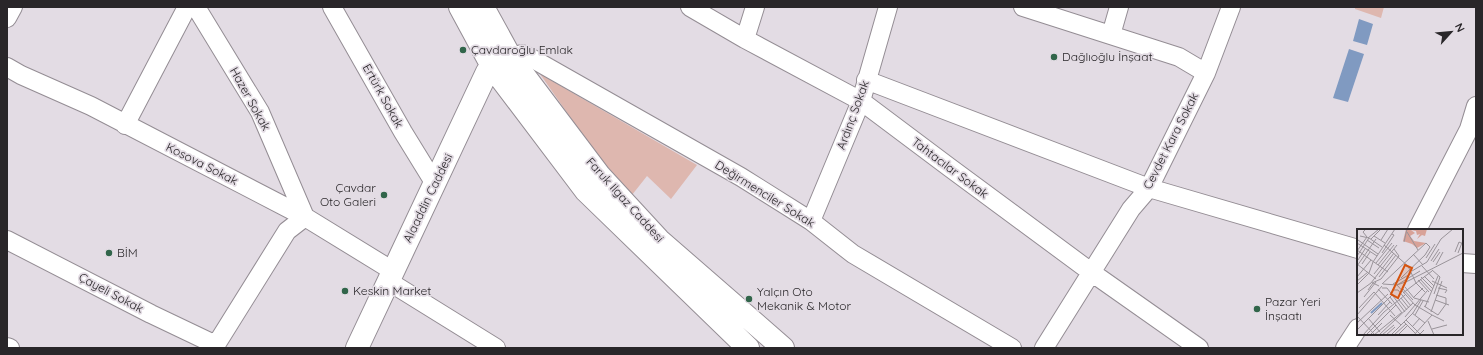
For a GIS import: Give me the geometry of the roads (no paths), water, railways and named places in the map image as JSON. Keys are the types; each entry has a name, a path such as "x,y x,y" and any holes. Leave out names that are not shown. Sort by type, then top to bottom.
{"street":[{"path":"7,18 13,7"},
{"path":"125,125 188,7"},
{"name":"Hazer Sokak","path":"196,7 260,112 305,217"},
{"name":"Ertürk Sokak","path":"332,7 403,132 435,184"},
{"name":"Faruk Ilgaz Caddesi","path":"460,7 502,63 586,191 748,348"},
{"name":"Faruk Ilgaz Caddesi","path":"483,7 502,63 600,176 659,240 783,348"},
{"name":"Tahtacılar Sokak","path":"690,7 745,39 861,101 1091,272 1199,348"},
{"path":"745,39 755,7"},
{"name":"Ardınç Sokak","path":"811,221 861,101 888,7"},
{"path":"1023,7 1179,57 1206,73"},
{"path":"1111,35 1120,7"},
{"name":"Cevdet Kara Sokak","path":"1044,348 1131,210 1149,188 1206,73 1230,7"},
{"name":"Değirmenciler Sokak","path":"502,63 522,54 533,58 741,177 811,221 853,254 1012,348"},
{"name":"Alaaddin Caddesi","path":"357,348 487,72 502,63"},
{"name":"Kosova Sokak","path":"7,68 91,106 125,125 305,217 489,346"},
{"path":"866,80 1149,188 1357,249"},
{"path":"1418,229 1469,129 1476,106"},
{"path":"215,347 237,314 287,231 305,217"},
{"name":"Çayeli Sokak","path":"7,240 215,347"},
{"path":"1463,263 1476,264"},
{"path":"1345,348 1357,330"}],"water":[{"path":"1359,19 1373,24 1367,45 1353,41"},
{"path":"1349,49 1364,54 1348,102 1333,98"}],"place":[{"name":"Çavdaroğlu Emlak","path":"463,50"},
{"name":"Dağlıoğlu İnşaat","path":"1054,57"},
{"name":"Çavdar Oto Galeri","path":"384,195"},
{"name":"BİM","path":"109,253"},
{"name":"Keskin Market","path":"345,291"},
{"name":"Yalçın Oto Mekanik & Motor","path":"749,299"},
{"name":"Pazar Yeri İnşaatı","path":"1257,309"}]}
